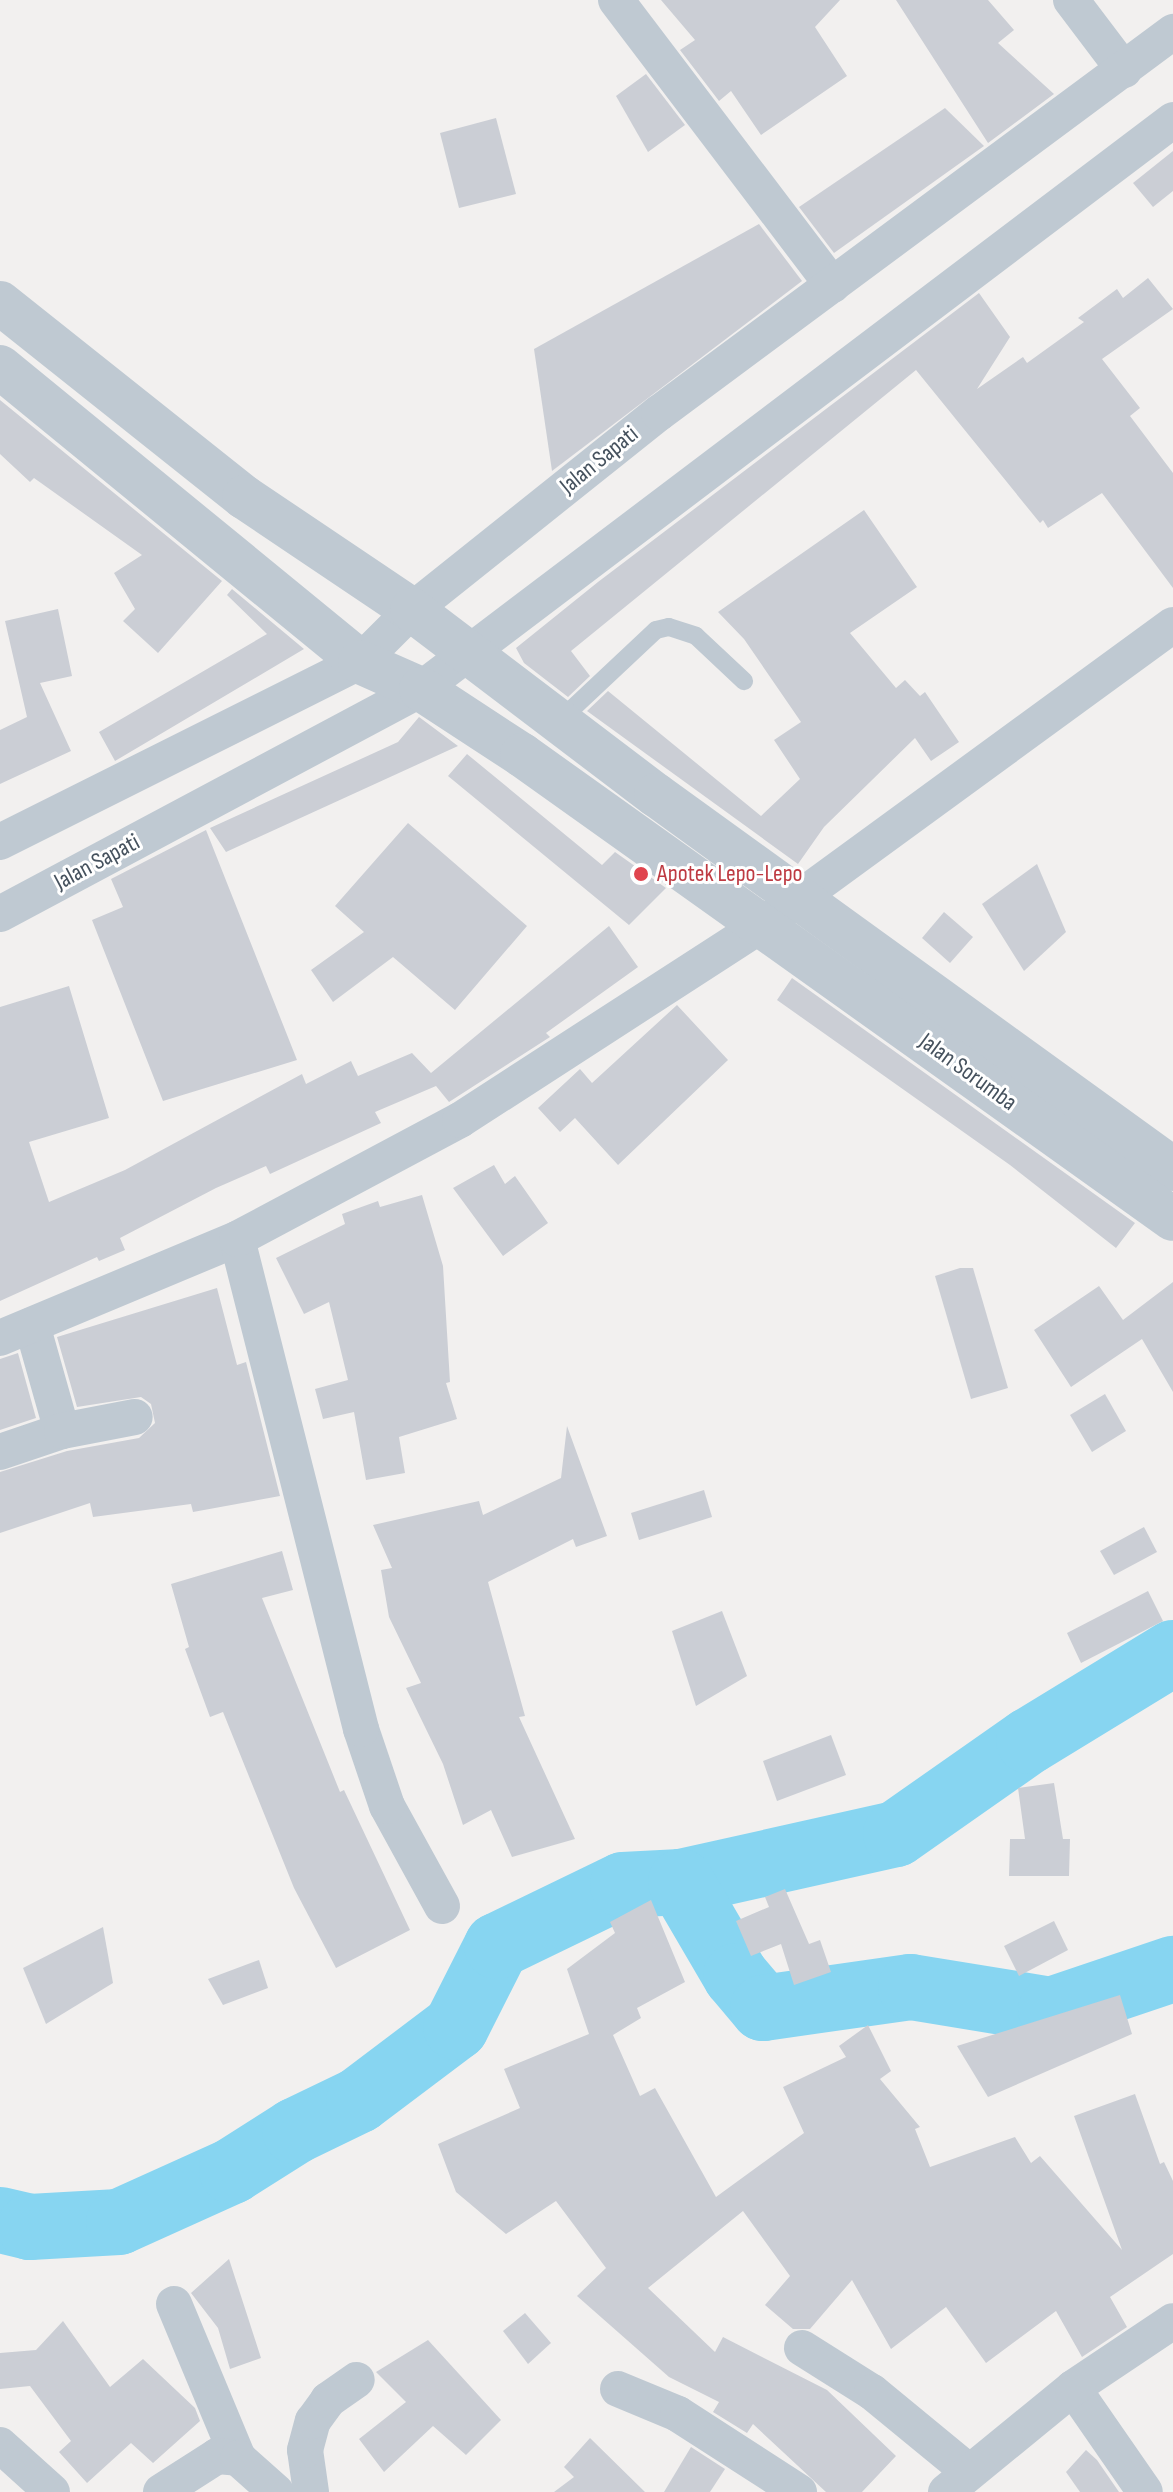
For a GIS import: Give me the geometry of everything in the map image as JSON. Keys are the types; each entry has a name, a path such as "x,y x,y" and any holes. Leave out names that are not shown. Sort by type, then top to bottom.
{"street":[{"path":"616,0 832,285"},
{"path":"1071,0 1124,70"},
{"name":"Jalan Sapati","path":"0,842 360,662 412,610 659,413 1173,32"},
{"name":"Jalan Sapati","path":"0,914 421,689 1173,120"},
{"path":"0,303 244,497 412,610 798,899 1173,1169"},
{"name":"Jalan Sorumba","path":"0,367 360,662 421,689 762,925 1173,1219"},
{"path":"62,1431 16,1332 237,1239 460,1120 762,925 1173,625"},
{"path":"237,1239 361,1729 387,1806 442,1906"},
{"path":"0,1452 62,1431 135,1417"},
{"path":"174,2304 238,2458 276,2492"},
{"path":"802,2348 872,2392 956,2481 1073,2388 1173,2321"},
{"path":"311,2492 305,2450 313,2421 328,2400 357,2380"},
{"path":"1073,2388 1145,2492"},
{"path":"618,2389 678,2414 799,2492"},
{"path":"0,2445 52,2492"},
{"path":"161,2492 210,2459 238,2458"}],"lane":[{"path":"558,722 656,630 669,627 696,636 744,681"}],"building":[{"path":"661,0 840,0 815,27 847,76 761,135 731,91 719,101 680,50 695,40"},
{"path":"896,0 988,0 1014,30 998,43 1054,94 988,143"},
{"path":"646,74 685,125 648,152 616,96"},
{"path":"945,108 984,146 834,253 799,207"},
{"path":"496,118 516,194 459,208 440,133"},
{"path":"1173,151 1173,191 1153,207 1133,183"},
{"path":"759,224 802,281 552,471 534,349"},
{"path":"1148,278 1173,309 1102,359 1140,408 1130,416 1173,473 1173,588 1102,493 1048,528 1043,520 1040,523 916,370 571,651 590,676 568,697 524,663 516,648 598,582 979,293 1010,337 977,389 1023,357 1027,363 1084,322 1078,318 1117,289 1123,298"},
{"path":"0,400 222,581 158,653 123,621 135,609 114,573 142,555 34,478 30,482 0,454"},
{"path":"864,510 917,587 850,633 896,688 905,680 920,696 925,692 959,742 931,761 915,738 824,827 798,864 587,711 608,691 761,816 800,779 774,740 801,722 744,639 718,612"},
{"path":"232,589 304,649 115,761 99,732 267,634 227,595"},
{"path":"58,609 72,676 40,683 71,751 0,784 0,730 27,717 5,621"},
{"path":"419,717 458,746 226,852 210,828 398,742"},
{"path":"467,754 602,865 615,852 666,888 629,925 448,776"},
{"path":"408,823 527,926 455,1010 393,957 333,1002 311,970 364,932 335,906"},
{"path":"206,830 297,1060 163,1101 92,920 123,907 111,879"},
{"path":"1037,864 1066,932 1024,971 982,904"},
{"path":"944,912 973,937 950,963 922,938"},
{"path":"609,926 638,967 546,1033 550,1037 449,1102 436,1086 375,1112 381,1123 270,1174 266,1166 216,1188 120,1238 125,1250 99,1261 97,1257 0,1301 0,1007 69,986 109,1118 29,1142 49,1202 125,1170 302,1074 306,1084 351,1061 358,1076 412,1053 431,1073"},
{"path":"792,978 1135,1223 1116,1248 1010,1165 777,1000"},
{"path":"677,1005 728,1060 618,1165 575,1118 560,1132 538,1108 580,1069 592,1083"},
{"path":"494,1165 505,1184 515,1176 548,1223 503,1256 453,1188"},
{"path":"422,1195 443,1266 450,1382 446,1383 457,1419 399,1437 405,1473 366,1480 354,1412 323,1419 315,1389 348,1380 329,1302 304,1314 276,1258 345,1224 342,1214 378,1201 380,1207"},
{"path":"960,1268 973,1268 1008,1388 971,1399 935,1276"},
{"path":"1173,1282 1173,1392 1142,1339 1071,1387 1034,1330 1099,1286 1123,1320"},
{"path":"217,1288 237,1365 246,1362 280,1496 193,1512 191,1504 93,1517 90,1503 0,1533 0,1472 67,1451 139,1438 155,1423 151,1404 141,1397 77,1407 57,1337"},
{"path":"18,1353 36,1418 0,1430 0,1359"},
{"path":"1105,1394 1126,1431 1092,1452 1070,1415"},
{"path":"567,1426 607,1536 576,1547 573,1539 488,1582 525,1716 519,1717 575,1839 512,1857 491,1810 463,1825 443,1764 406,1688 421,1683 389,1617 381,1570 392,1568 373,1525 479,1501 483,1515 561,1478"},
{"path":"704,1490 712,1517 639,1540 631,1513"},
{"path":"1144,1527 1157,1552 1114,1575 1100,1551"},
{"path":"282,1551 293,1590 262,1598 340,1792 344,1790 410,1930 336,1968 294,1888 223,1712 210,1717 185,1649 189,1647 171,1584"},
{"path":"1148,1591 1163,1621 1081,1663 1067,1633"},
{"path":"722,1611 747,1676 696,1706 672,1631"},
{"path":"831,1735 846,1775 777,1801 763,1761"},
{"path":"1054,1783 1063,1839 1070,1839 1069,1876 1009,1876 1010,1839 1025,1839 1018,1788"},
{"path":"785,1889 809,1944 820,1940 831,1972 794,1985 781,1944 751,1956 736,1921 769,1907 765,1897"},
{"path":"651,1900 685,1982 637,2008 641,2018 613,2035 640,2096 655,2088 716,2197 804,2133 783,2087 846,2057 839,2046 868,2025 891,2071 880,2079 920,2127 915,2129 930,2167 1015,2137 1031,2163 1040,2156 1122,2250 1074,2116 1135,2094 1160,2164 1164,2162 1173,2181 1173,2254 1110,2297 1127,2327 1082,2357 1056,2311 986,2363 946,2307 891,2349 852,2280 810,2329 793,2329 765,2305 790,2276 743,2211 648,2288 715,2352 723,2337 827,2390 896,2456 862,2492 826,2492 753,2424 747,2433 713,2412 719,2402 669,2377 577,2296 606,2268 556,2201 506,2234 456,2192 438,2144 520,2108 504,2069 589,2034 567,1969 615,1933 610,1922"},
{"path":"1054,1921 1068,1950 1019,1976 1004,1946"},
{"path":"103,1927 113,1983 46,2024 23,1968"},
{"path":"259,1960 268,1988 223,2005 208,1979"},
{"path":"1120,1995 1132,2034 988,2097 957,2046"},
{"path":"229,2259 261,2358 230,2369 218,2328 191,2293"},
{"path":"525,2313 551,2343 528,2364 503,2331"},
{"path":"63,2321 110,2387 143,2359 195,2408 200,2421 153,2463 131,2443 87,2483 59,2452 71,2441 30,2386 0,2389 0,2353 36,2350"},
{"path":"428,2340 501,2420 466,2455 433,2426 384,2472 359,2439 406,2402 376,2372"},
{"path":"590,2438 645,2492 554,2492 574,2477 564,2467"},
{"path":"691,2447 725,2469 710,2492 664,2492"},
{"path":"1086,2450 1097,2460 1119,2492 1080,2492 1066,2472"}],"waterway":[{"path":"681,1882 896,1834 1029,1741 1173,1653"},
{"path":"0,2220 30,2227 119,2222 232,2171 295,2131 359,2100 456,2027 497,1946 623,1885 681,1882 736,1976 763,2008 911,1987 1051,2010 1173,1969"}],"place":[{"name":"Apotek Lepo-Lepo","path":"641,874"}]}
